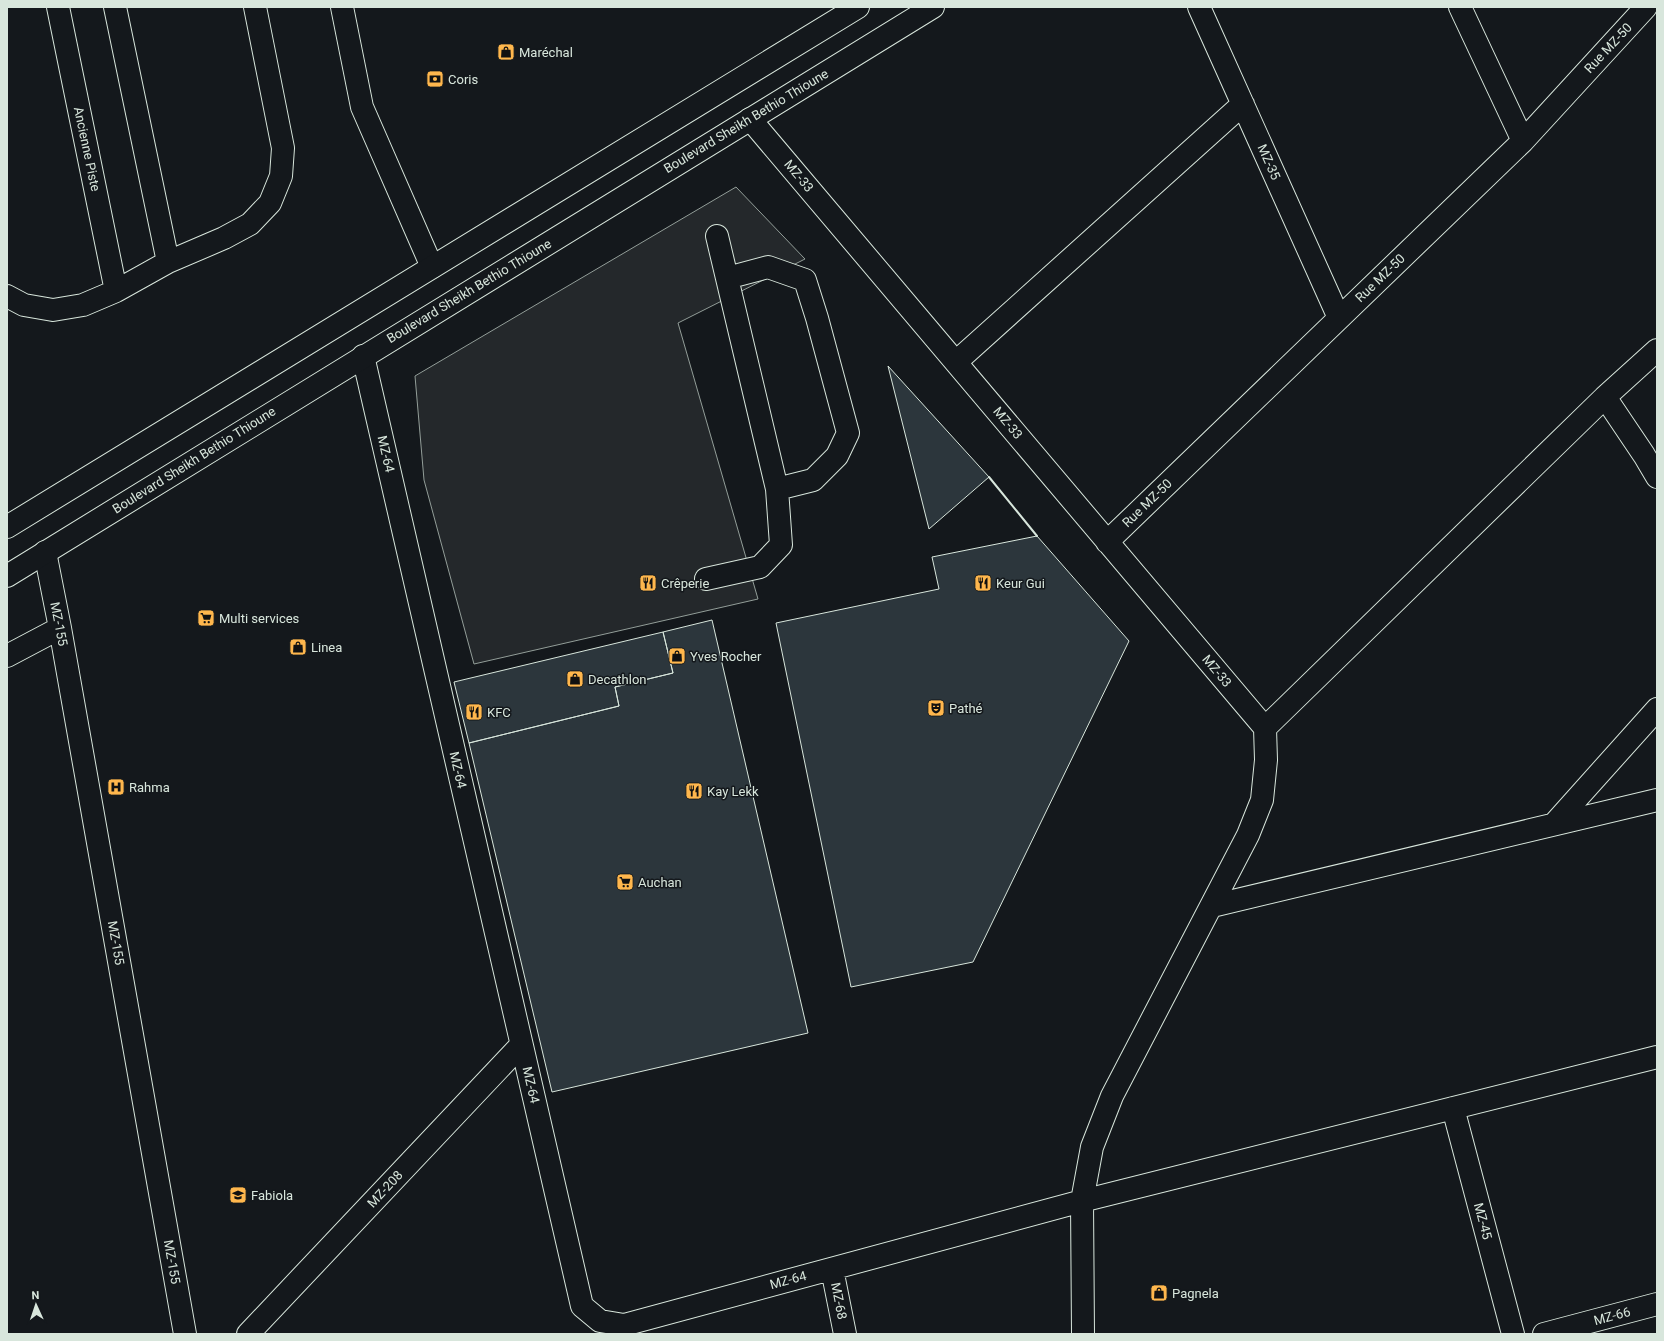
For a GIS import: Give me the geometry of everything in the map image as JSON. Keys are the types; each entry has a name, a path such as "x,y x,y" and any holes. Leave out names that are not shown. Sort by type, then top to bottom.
{"street":[{"name":"Ancienne Piste","path":"58,7 116,291"},
{"path":"115,7 168,262"},
{"path":"7,296 24,305 53,310 83,305 116,291 168,262 224,238 250,224 270,203 281,176 283,148 255,7"},
{"path":"342,7 362,107 432,267"},
{"path":"7,527 858,7"},
{"name":"Boulevard Sheikh Bethio Thioune","path":"7,576 933,7"},
{"name":"MZ-35","path":"1199,7 1339,318"},
{"path":"1460,7 1523,140"},
{"name":"Rue MZ-50","path":"1108,542 1523,140 1646,7"},
{"path":"956,362 1243,104"},
{"name":"MZ-33","path":"750,119 1265,728"},
{"path":"706,579 760,567 781,545 777,489 717,236"},
{"path":"726,278 768,267 805,280 817,318 848,433 837,456 813,480 777,489"},
{"path":"1083,1334 1082,1201 1092,1147 1112,1096 1248,835 1262,800 1266,760 1265,728 1605,397 1657,350"},
{"name":"MZ-64","path":"363,356 582,1306 600,1321 624,1324 1082,1201 1657,1057"},
{"path":"1605,397 1657,477"},
{"name":"MZ-155","path":"45,552 60,628 185,1334"},
{"path":"7,656 60,628"},
{"path":"1554,824 1657,709"},
{"path":"1212,906 1657,800"},
{"name":"MZ-208","path":"248,1334 522,1045"},
{"name":"MZ-45","path":"1453,1108 1513,1334"},
{"name":"MZ-68","path":"832,1269 845,1334"},
{"name":"MZ-66","path":"1544,1334 1657,1304"}],"shaded area":[{"path":"736,187 805,259 678,323 758,599 474,664 424,480 415,376"}],"building":[{"path":"888,366 989,477 929,529"},
{"path":"1037,536 1129,641 973,962 851,987 776,623 939,589 932,557"},
{"path":"712,620 808,1033 552,1092 469,743 619,706 615,687 673,673 663,632"},
{"path":"663,632 673,673 615,687 619,706 469,743 454,682"}],"wall":[{"path":"989,477 1037,536"}],"place":[{"name":"Maréchal","path":"506,52"},
{"name":"Coris","path":"435,79"},
{"name":"Crêperie","path":"648,583"},
{"name":"Keur Gui","path":"983,583"},
{"name":"Multi services","path":"206,618"},
{"name":"Linea","path":"298,647"},
{"name":"Yves Rocher","path":"677,656"},
{"name":"Decathlon","path":"575,679"},
{"name":"Pathé","path":"936,708"},
{"name":"KFC","path":"474,712"},
{"name":"Rahma","path":"116,787"},
{"name":"Kay Lekk","path":"694,791"},
{"name":"Auchan","path":"625,882"},
{"name":"Fabiola","path":"238,1195"},
{"name":"Pagnela","path":"1159,1293"}]}
